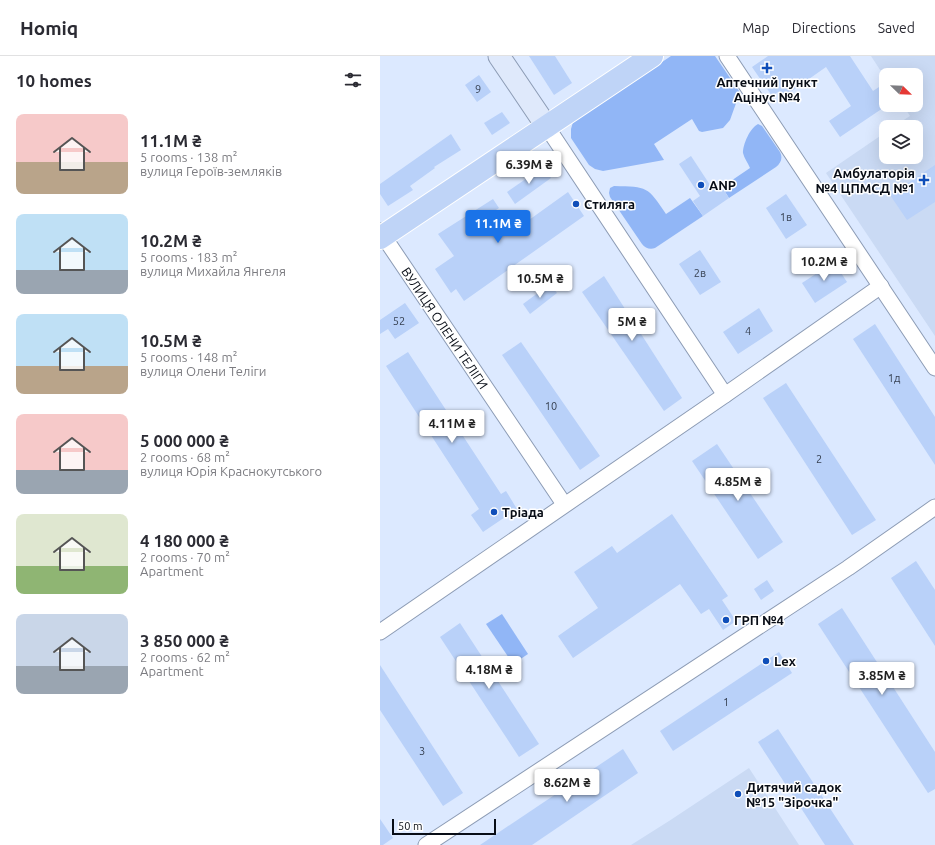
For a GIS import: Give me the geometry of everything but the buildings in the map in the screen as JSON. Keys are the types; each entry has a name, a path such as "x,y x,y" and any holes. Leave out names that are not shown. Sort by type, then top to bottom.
{"main road":[{"path":"381,235 547,127 652,56"}],"street":[{"path":"499,56 726,395"},
{"path":"727,56 935,368"},
{"name":"ВУЛИЦЯ ОЛЕНИ ТЕЛІГИ","path":"381,235 564,504"},
{"path":"380,632 564,504 726,395 880,286"},
{"path":"426,845 848,568 935,507"}],"shaded area":[{"path":"671,56 715,56 739,91 730,120 723,128 702,132 699,131 692,119 654,144 664,160 603,171 595,169 589,165 571,138 573,122"},
{"path":"871,56 935,56 935,336 826,173 879,137 879,164 923,164 923,120 904,120 910,116 907,112 923,112 923,68 879,68"},
{"path":"758,124 762,126 780,152 781,160 776,167 729,198 722,187 750,168 743,153 743,149 752,129"},
{"path":"614,186 634,187 646,190 655,198 666,214 690,198 703,216 655,248 651,249 645,247 610,197 610,188"},
{"path":"502,614 528,654 513,664 486,624"},
{"name":"Дитячий садок №15 \"Зірочка\"","path":"749,768 799,845 631,845 669,821"}],"place":[{"name":"Аптечний пункт Ацінус №4","path":"767,68"},
{"name":"Амбулаторія №4 ЦПМСД №1","path":"924,180"},
{"name":"ANP","path":"701,185"},
{"name":"Стиляга","path":"576,204"},
{"name":"Тріада","path":"494,512"},
{"name":"ГРП №4","path":"726,620"},
{"name":"Lex","path":"766,661"},
{"name":"Дитячий садок №15 \"Зірочка\"","path":"738,794"}]}
